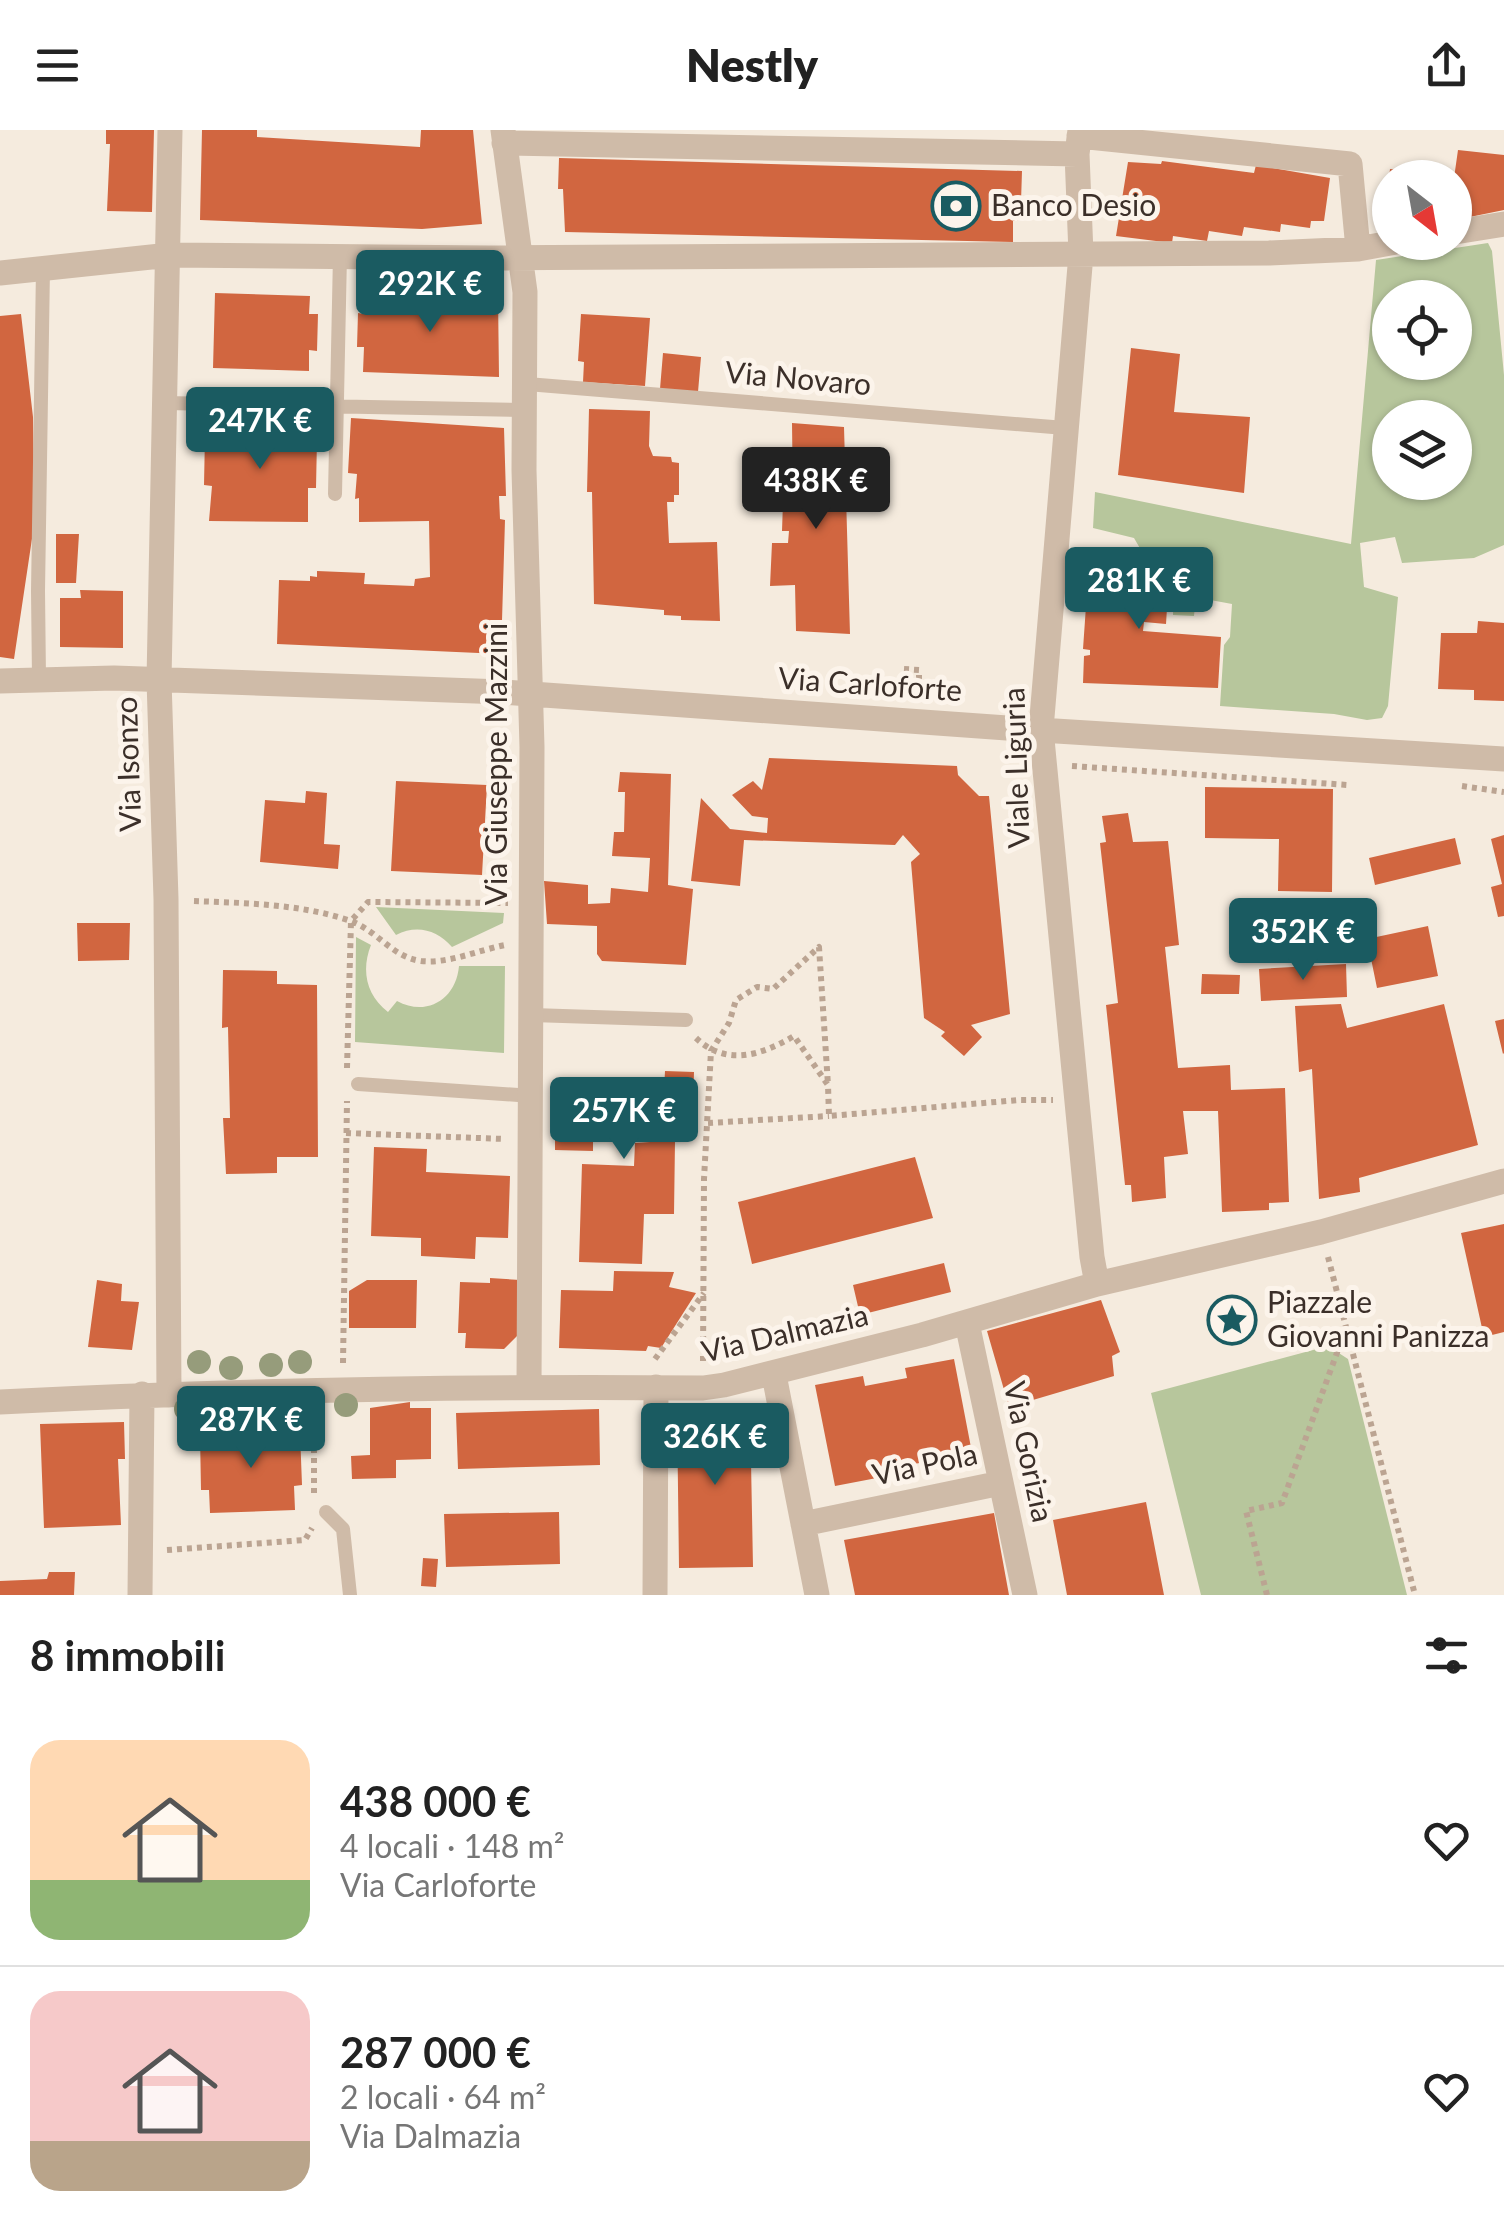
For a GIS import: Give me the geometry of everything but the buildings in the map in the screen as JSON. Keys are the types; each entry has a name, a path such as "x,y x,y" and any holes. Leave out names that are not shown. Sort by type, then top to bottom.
{"street":[{"name":"Via Isonzo","path":"170,130 160,680 170,1395"},
{"path":"503,136 1078,140 1350,164 1358,249"},
{"name":"Via Giuseppe Mazzini","path":"503,136 525,292 533,1140 530,1386"},
{"name":"Viale Liguria","path":"1078,140 1081,254 1041,729 1097,1284"},
{"path":"1472,229 1504,224"},
{"path":"0,273 170,255 1081,254 1372,246"},
{"path":"0,681 160,680"},
{"name":"Via Carloforte","path":"160,680 530,693 1504,759"},
{"name":"Via Dalmazia","path":"0,1402 142,1394 530,1386 703,1388 774,1375 1097,1284 1321,1232 1504,1181"},
{"name":"Via Gorizia","path":"967,1323 1025,1595"},
{"path":"774,1375 817,1595"},
{"path":"645,1387 655,1595"},
{"path":"140,1595 142,1394"},
{"name":"Via Pola","path":"803,1524 1001,1483"}],"lane":[{"path":"335,494 340,255"},
{"path":"40,679 44,268"},
{"name":"Via Novaro","path":"165,403 336,406 526,397 1065,428"},
{"path":"532,1015 686,1020"},
{"path":"358,1084 532,1096"},
{"path":"320,1508 342,1529 350,1595"}],"path":[{"path":"166,900 306,910 351,921 378,934 397,954 421,961 504,944 531,945"},
{"path":"343,1390 351,921 368,902 531,904"},
{"path":"703,1388 704,1179 711,1051 729,1023 736,1000 757,987 773,989 819,947 829,1116"},
{"path":"686,1020 697,1040 711,1051 732,1056 756,1054 794,1036 828,1085"},
{"path":"708,1124 1019,1100 1077,1100"},
{"path":"346,1132 533,1140"},
{"path":"1321,1232 1415,1595"},
{"path":"645,1387 705,1292"},
{"path":"1267,1595 1246,1511 1282,1503 1338,1350 1351,1342"},
{"path":"314,1392 320,1508"},
{"path":"142,1552 305,1540 314,1523"}],"green space":[{"path":"1488,243 1492,251 1504,375 1504,545 1474,558 1402,563 1395,537 1360,543 1364,587 1398,597 1388,706 1382,718 1367,720 1220,706 1224,645 1230,637 1232,604 1205,599 1195,605 1194,616 1173,615 1174,568 1158,569 1158,560 1145,557 1134,538 1093,528 1095,492 1351,544 1372,305 1372,380 1472,380 1472,280 1374,280 1376,260 1472,260 1472,245"},
{"path":"376,907 504,913 503,923 452,947 426,930 396,935"},
{"path":"356,937 371,945 366,964 370,990 388,1012 397,1001 419,1007 438,1002 452,988 459,966 505,966 504,1053 355,1042"},
{"path":"1328,1346 1348,1359 1407,1595 1201,1595 1151,1393"}],"place":[{"name":"Banco Desio","path":"956,206"},
{"name":"Piazzale Giovanni Panizza","path":"1232,1320"}]}
